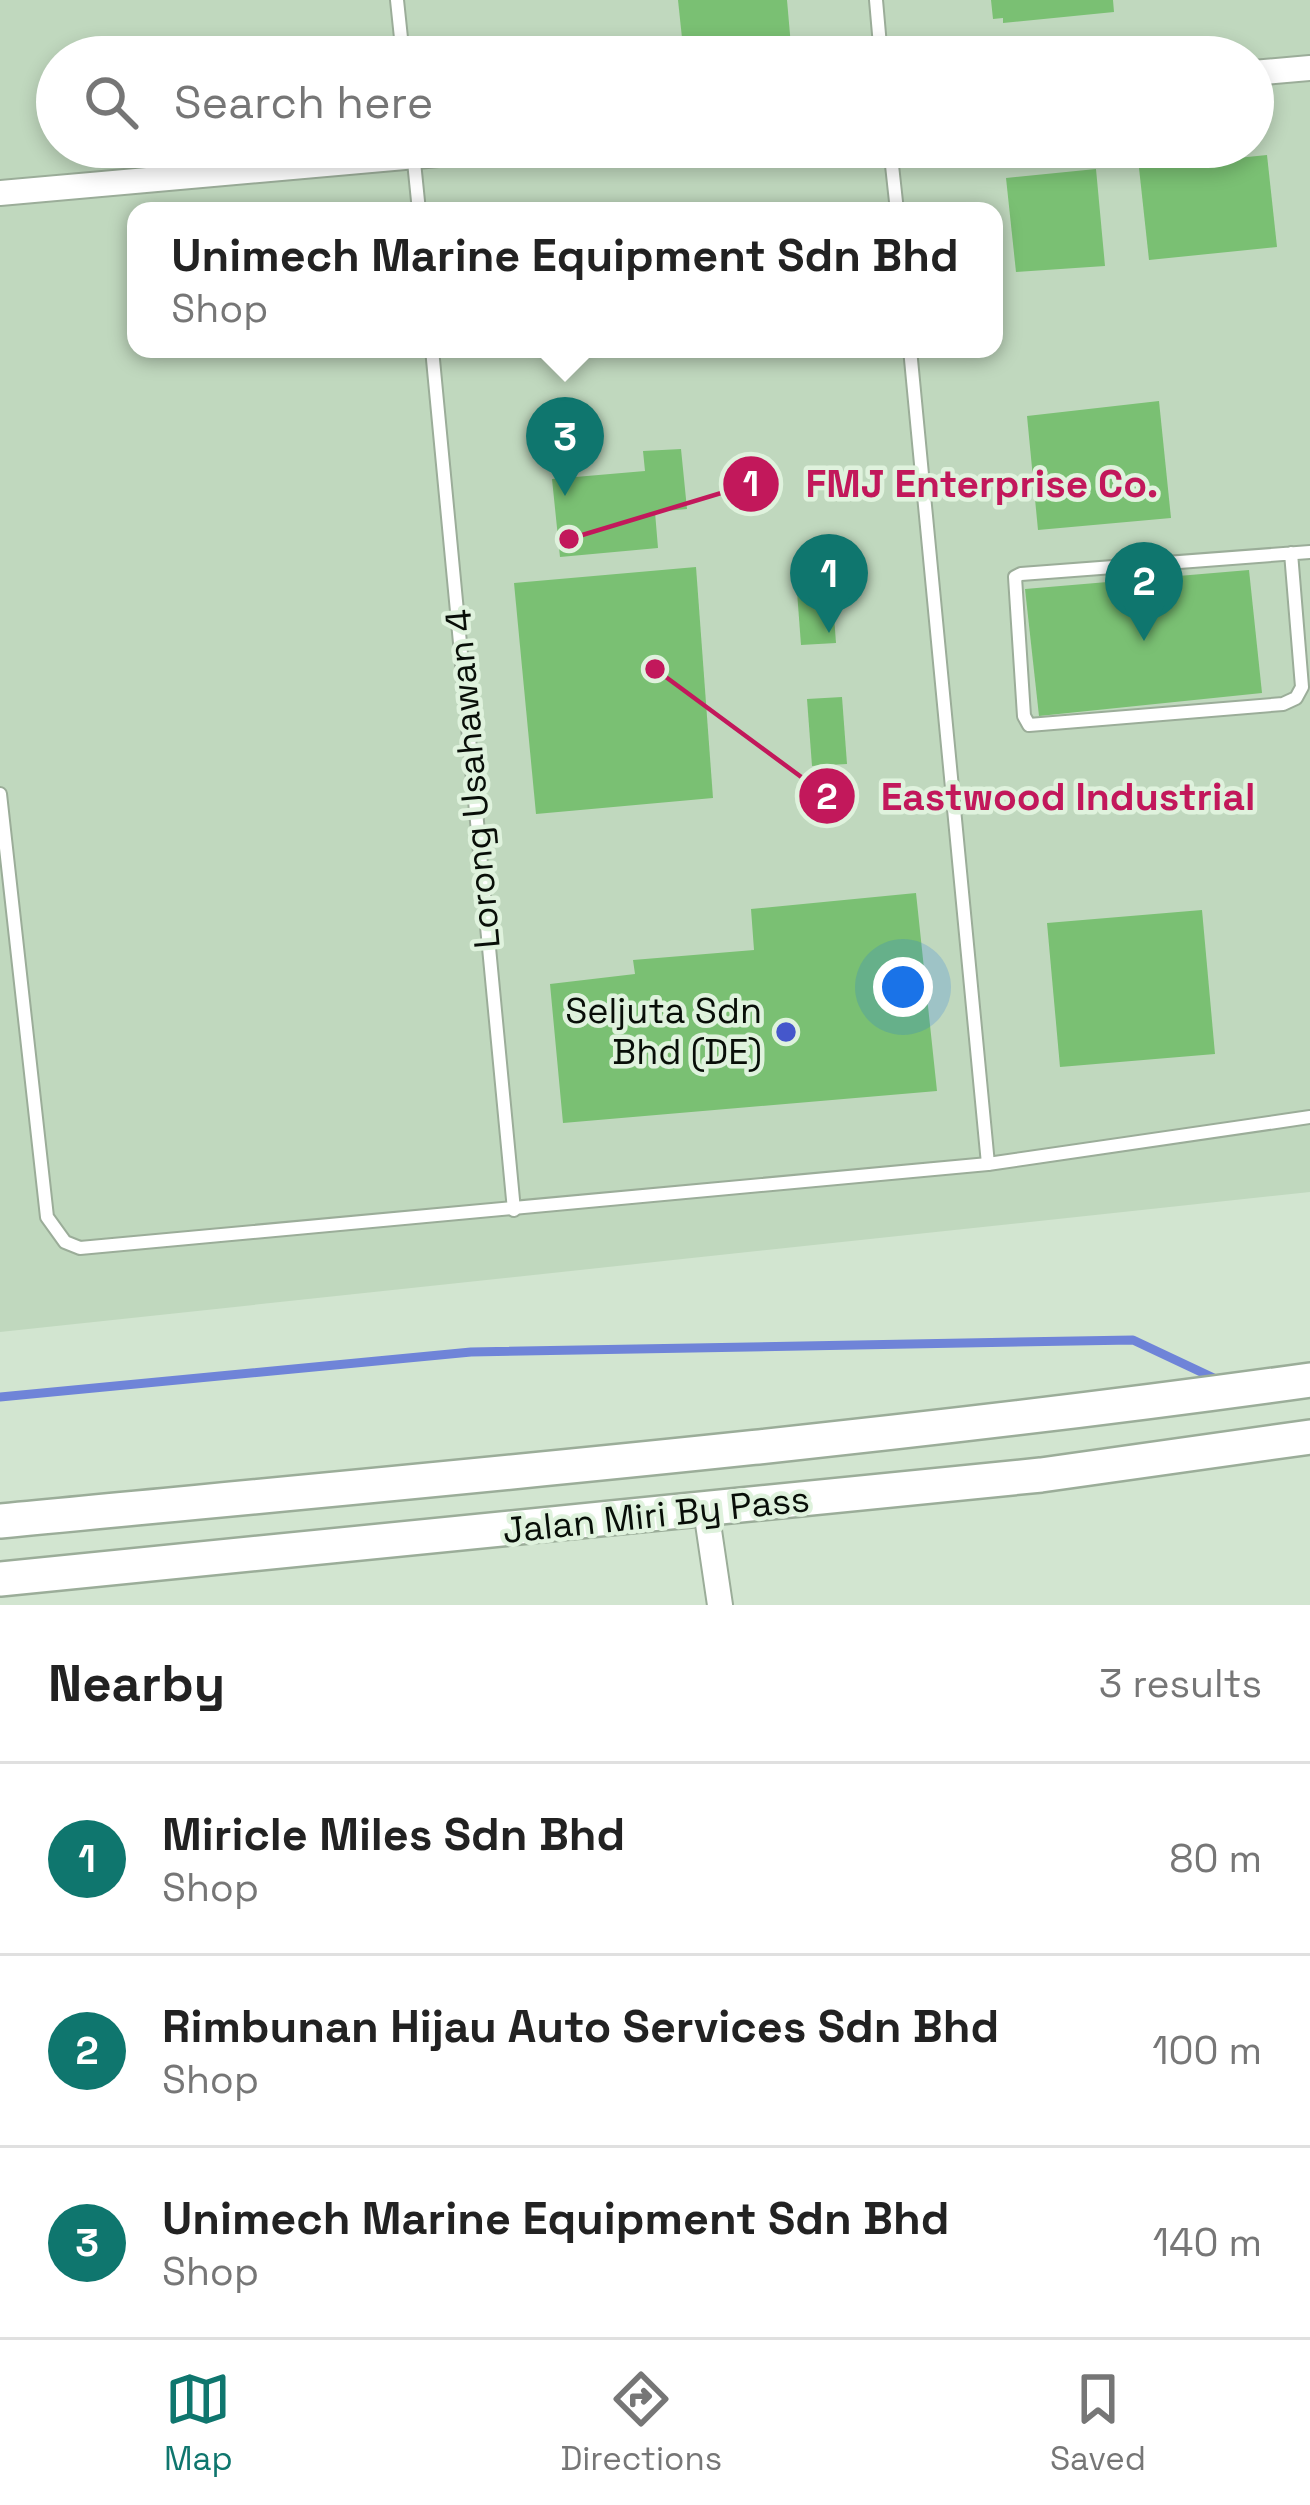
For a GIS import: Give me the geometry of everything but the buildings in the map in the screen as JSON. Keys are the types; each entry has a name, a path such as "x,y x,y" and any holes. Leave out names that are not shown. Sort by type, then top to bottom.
{"main road":[{"name":"Jalan Miri By Pass","path":"0,1521 740,1450 1054,1416 1310,1380"},
{"name":"Jalan Miri By Pass","path":"0,1579 1041,1475 1310,1437"}],"street":[{"path":"1274,71 1310,68"},
{"path":"0,194 256,168"},
{"path":"706,1510 720,1605"}],"lane":[{"path":"397,0 401,36"},
{"path":"876,0 879,36"},
{"path":"415,168 418,202"},
{"path":"892,168 895,202"},
{"name":"Lorong Usahawan 4","path":"433,358 514,1210"},
{"path":"911,358 988,1164"},
{"path":"1291,553 1303,687 1296,698 1283,704 1029,725 1024,716 1016,578 1291,553 1310,552"},
{"path":"0,794 47,1217 65,1242 80,1248 988,1164 1310,1117"}],"shaded area":[{"path":"0,0 1310,0 1310,1192 0,1332"}],"waterway":[{"path":"0,1397 471,1352 1133,1340 1218,1380"}],"place":[{"name":"Unimech Marine Equipment Sdn Bhd","path":"565,496"},
{"name":"FMJ Enterprise Co.","path":"569,539"},
{"name":"Miricle Miles Sdn Bhd","path":"829,633"},
{"name":"Rimbunan Hijau Auto Services Sdn Bhd","path":"1144,641"},
{"name":"Eastwood Industrial","path":"655,669"},
{"name":"Seljuta Sdn Bhd (DE)","path":"786,1032"}]}
